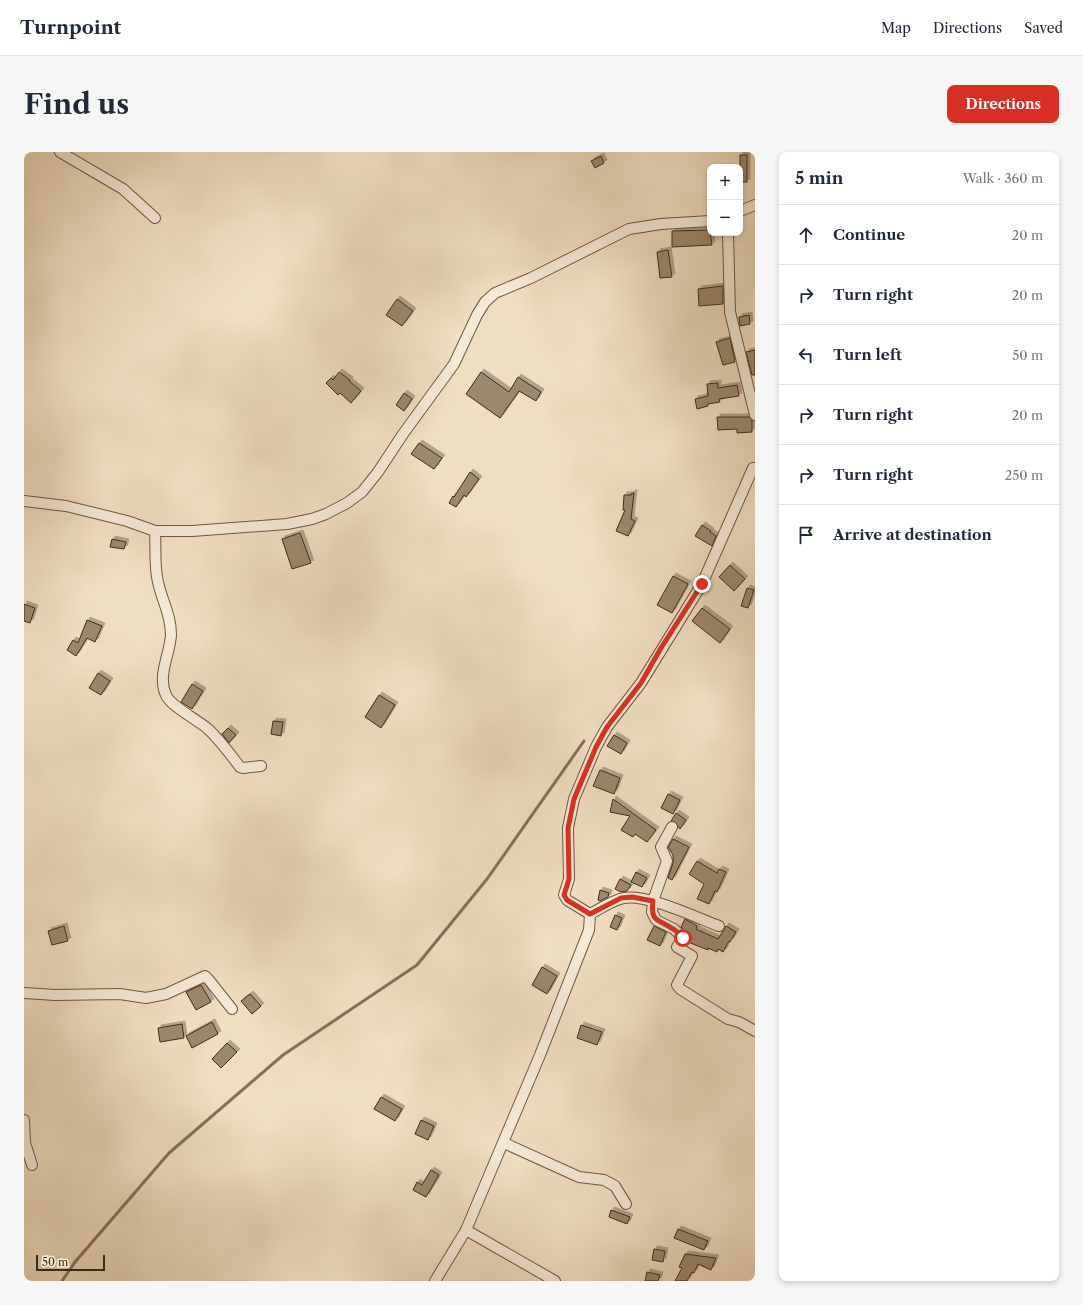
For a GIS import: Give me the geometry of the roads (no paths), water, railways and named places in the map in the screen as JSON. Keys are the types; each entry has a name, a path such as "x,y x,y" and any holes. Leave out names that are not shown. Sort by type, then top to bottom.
{"street":[{"path":"60,152 123,189 155,218"},
{"path":"743,210 755,205"},
{"path":"24,502 66,506 127,521 156,531 192,531 288,524 312,519 326,514 347,503 362,492 378,472 403,434 454,364 477,315 485,302 495,293 531,278 629,228 707,221"},
{"path":"728,236 730,312 755,415"},
{"path":"590,914 567,900 564,895 569,879 568,828 574,799 596,747 607,727 641,683 661,648 702,584 753,468 755,468"},
{"path":"156,531 156,572 158,585 171,625 171,638 163,675 163,688 166,696 208,730 240,767 261,766"},
{"path":"672,827 661,847 667,861 653,901 652,912 656,920 674,929 683,938 677,947 692,956 677,986 680,990 728,1019 739,1022 755,1031"},
{"path":"590,914 621,898 632,897 653,901 720,926"},
{"path":"435,1281 466,1230 504,1143 589,930 590,914"},
{"path":"24,993 55,995 120,994 146,998 166,994 205,976 232,1009"},
{"path":"24,1120 25,1143 32,1165"},
{"path":"504,1143 579,1178 604,1180 615,1186 626,1204"},
{"path":"466,1230 555,1281"}],"waterway":[{"path":"62,1281 75,1262 169,1153 283,1055 417,965 487,879 584,741"}]}
